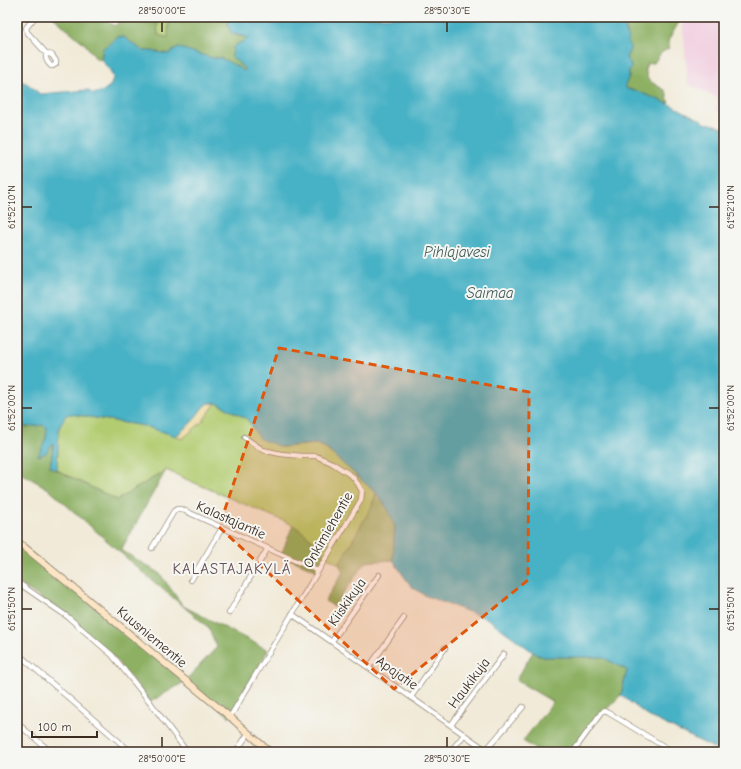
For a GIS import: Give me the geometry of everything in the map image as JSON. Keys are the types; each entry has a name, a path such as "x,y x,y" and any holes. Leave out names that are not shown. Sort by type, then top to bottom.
{"street":[{"path":"35,17 26,28 27,32 46,53"},
{"name":"Onkimiehentie","path":"230,717 361,500 362,491 352,476 332,463 316,456 282,454 263,450 244,437"},
{"name":"Kalastajantie","path":"152,548 174,511 181,509 318,571"},
{"path":"192,580 222,528"},
{"name":"Kuusniementie","path":"17,541 230,717 270,752"},
{"path":"229,614 268,548"},
{"name":"Kiiskikuja","path":"332,641 379,576"},
{"path":"17,582 68,617 112,656 150,702 187,752"},
{"path":"17,592 22,586"},
{"name":"Apajatie","path":"292,614 488,751"},
{"path":"369,667 404,618"},
{"path":"411,697 445,648"},
{"path":"17,653 131,752"},
{"name":"Haukikuja","path":"451,725 504,654"},
{"path":"488,751 523,707"},
{"path":"573,752 601,713 605,711 673,752"},
{"path":"17,723 51,752"},
{"path":"237,752 236,750 248,734"},
{"path":"450,752 464,735"}],"highlighted area":[{"path":"279,348 529,392 528,580 394,689 219,527"}],"shaded area":[{"path":"682,17 724,17 724,113 715,110 718,98 688,84"}],"green space":[{"path":"53,17 97,17 116,26 120,17 156,17 158,35 168,38 169,19 179,20 179,17 226,17 231,33 249,38 233,47 232,57 245,69 244,71 221,58 212,58 183,49 177,48 169,54 143,51 123,37 117,37 103,48 101,59 97,60 85,44"},
{"path":"156,17 179,17 168,38 158,35"},
{"path":"618,17 682,17 669,39 669,48 661,53 654,63 647,64 645,68 648,80 666,91 669,104 634,90 627,89 625,85 629,77 631,65 626,58 630,49 624,24"},
{"path":"216,403 247,419 281,447 316,444 321,445 376,493 371,508 339,564 326,557 314,541 293,525 166,470 117,500 57,470 59,428 66,415 71,414 144,426 182,439 202,422"},
{"path":"17,422 26,427 43,425 47,428 46,438 39,456 46,453 54,443 50,467 117,500 166,470 121,550 160,574 183,606 268,650 230,717 186,681 150,702 112,655 68,617 17,582 17,541 185,681 217,647 208,627 147,576 47,488 17,471"},
{"path":"376,493 388,509 395,527 393,560 366,562 334,606 325,601 343,572 339,564 371,508"},
{"path":"293,525 314,541 326,557 318,571 281,555"},
{"path":"533,652 543,657 602,657 627,670 621,695 605,711 573,752 540,752 523,741 553,702 516,680"}],"sand":[{"path":"208,403 216,403 202,422 182,439 176,436 192,422 203,407"}],"water":[{"name":"Saimaa","path":"226,17 618,17 626,30 628,44 630,46 626,58 631,65 629,77 625,85 627,89 634,90 669,104 701,120 704,123 724,128 724,752 648,716 621,695 627,670 602,657 543,657 533,652 488,619 426,596 411,586 393,560 395,527 388,509 376,493 324,447 316,444 281,447 260,439 247,419 217,403 208,403 203,407 192,422 176,436 144,426 71,414 66,415 59,428 57,470 50,467 54,443 46,453 38,456 46,438 47,428 43,425 26,427 17,422 17,79 28,84 40,94 88,90 93,94 103,91 111,85 113,78 111,72 101,59 103,48 117,37 124,37 143,51 169,54 177,48 183,49 212,58 220,58 244,71 245,69 232,57 233,47 249,38 231,33"}],"district":[{"name":"KALASTAJAKYLÄ","path":"232,569"}],"water label":[{"name":"Pihlajavesi","path":"457,252"}]}
